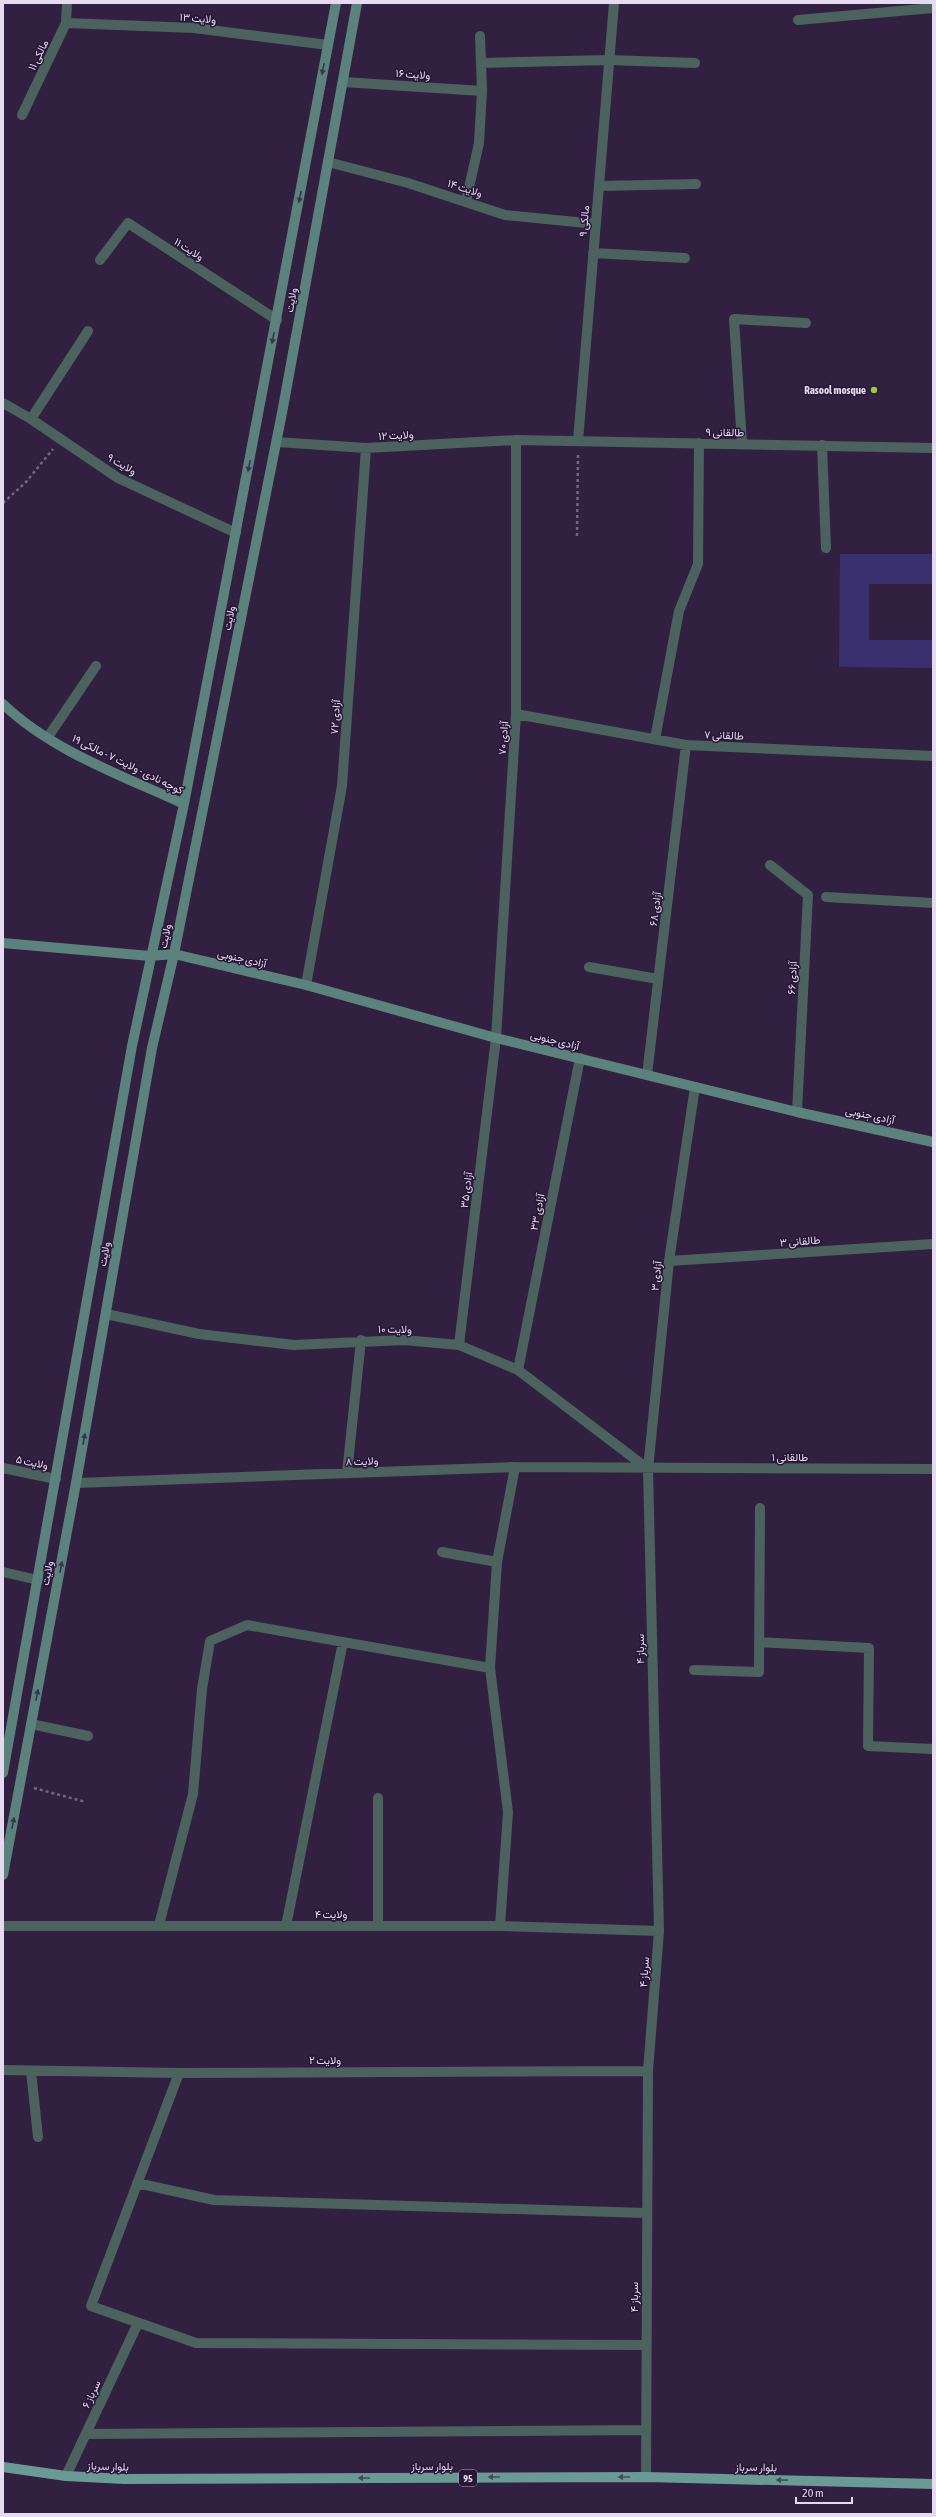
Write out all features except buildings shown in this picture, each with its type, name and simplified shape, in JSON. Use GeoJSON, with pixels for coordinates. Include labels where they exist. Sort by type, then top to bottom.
{"type":"FeatureCollection","features":[{"type":"Feature","properties":{"kind":"main road","name":"ولایت"},"geometry":{"type":"LineString","coordinates":[[3,1773],[132,1046],[150,956],[184,804],[336,3]]}},
{"type":"Feature","properties":{"kind":"main road","name":"ولایت"},"geometry":{"type":"LineString","coordinates":[[3,1875],[76,1483],[152,1048],[174,954],[277,442],[357,3]]}},
{"type":"Feature","properties":{"kind":"main road","name":"کوچه نادی - ولایت ۷ - مالکی ۱۹"},"geometry":{"type":"LineString","coordinates":[[3,704],[19,720],[83,757],[184,804]]}},
{"type":"Feature","properties":{"kind":"main road","name":"آزادی جنوبی"},"geometry":{"type":"LineString","coordinates":[[3,943],[150,956],[174,954],[306,986],[496,1038],[797,1112],[933,1142]]}},
{"type":"Feature","properties":{"kind":"main road","name":"بلوار سرباز"},"geometry":{"type":"LineString","coordinates":[[3,2467],[66,2476],[124,2479],[646,2477],[933,2484]]}},
{"type":"Feature","properties":{"kind":"street","name":"مالکی ۱۱"},"geometry":{"type":"LineString","coordinates":[[22,115],[66,23],[67,3]]}},
{"type":"Feature","properties":{"kind":"street","name":"مالکی ۹"},"geometry":{"type":"LineString","coordinates":[[578,441],[614,3]]}},
{"type":"Feature","properties":{"kind":"street"},"geometry":{"type":"LineString","coordinates":[[798,20],[933,8]]}},
{"type":"Feature","properties":{"kind":"street","name":"ولایت ۱۳"},"geometry":{"type":"LineString","coordinates":[[66,23],[194,28],[328,46]]}},
{"type":"Feature","properties":{"kind":"street"},"geometry":{"type":"LineString","coordinates":[[466,200],[479,143],[482,91],[480,36]]}},
{"type":"Feature","properties":{"kind":"street"},"geometry":{"type":"LineString","coordinates":[[481,63],[609,60],[695,63]]}},
{"type":"Feature","properties":{"kind":"street","name":"ولایت ۱۶"},"geometry":{"type":"LineString","coordinates":[[343,82],[482,91]]}},
{"type":"Feature","properties":{"kind":"street","name":"ولایت ۱۴"},"geometry":{"type":"LineString","coordinates":[[328,162],[466,200],[505,215],[596,224]]}},
{"type":"Feature","properties":{"kind":"street"},"geometry":{"type":"LineString","coordinates":[[599,186],[696,184]]}},
{"type":"Feature","properties":{"kind":"street","name":"ولایت ۱۱"},"geometry":{"type":"LineString","coordinates":[[100,260],[128,223],[277,320]]}},
{"type":"Feature","properties":{"kind":"street"},"geometry":{"type":"LineString","coordinates":[[593,253],[685,258]]}},
{"type":"Feature","properties":{"kind":"street"},"geometry":{"type":"LineString","coordinates":[[742,444],[734,319],[806,323]]}},
{"type":"Feature","properties":{"kind":"street"},"geometry":{"type":"LineString","coordinates":[[31,419],[88,331]]}},
{"type":"Feature","properties":{"kind":"street","name":"ولایت ۹"},"geometry":{"type":"LineString","coordinates":[[3,403],[31,419],[118,478],[236,533]]}},
{"type":"Feature","properties":{"kind":"street","name":"ولایت ۱۲"},"geometry":{"type":"LineString","coordinates":[[277,442],[366,448],[516,440]]}},
{"type":"Feature","properties":{"kind":"street","name":"طالقانی ۹"},"geometry":{"type":"LineString","coordinates":[[516,440],[933,448]]}},
{"type":"Feature","properties":{"kind":"street","name":"آزادی ۷۰"},"geometry":{"type":"LineString","coordinates":[[496,1038],[516,714],[516,440]]}},
{"type":"Feature","properties":{"kind":"street"},"geometry":{"type":"LineString","coordinates":[[655,740],[679,611],[698,564],[699,443]]}},
{"type":"Feature","properties":{"kind":"street"},"geometry":{"type":"LineString","coordinates":[[822,445],[826,548]]}},
{"type":"Feature","properties":{"kind":"street","name":"آزادی ۷۲"},"geometry":{"type":"LineString","coordinates":[[306,986],[342,786],[366,448]]}},
{"type":"Feature","properties":{"kind":"street"},"geometry":{"type":"LineString","coordinates":[[48,737],[96,666]]}},
{"type":"Feature","properties":{"kind":"street","name":"طالقانی ۷"},"geometry":{"type":"LineString","coordinates":[[516,714],[686,745],[933,756]]}},
{"type":"Feature","properties":{"kind":"street","name":"آزادی ۶۸"},"geometry":{"type":"LineString","coordinates":[[647,1075],[686,745]]}},
{"type":"Feature","properties":{"kind":"street","name":"آزادی ۶۶"},"geometry":{"type":"LineString","coordinates":[[770,865],[808,895],[797,1112]]}},
{"type":"Feature","properties":{"kind":"street"},"geometry":{"type":"LineString","coordinates":[[826,897],[933,904]]}},
{"type":"Feature","properties":{"kind":"street"},"geometry":{"type":"LineString","coordinates":[[589,967],[658,979]]}},
{"type":"Feature","properties":{"kind":"street","name":"آزادی ۳۵"},"geometry":{"type":"LineString","coordinates":[[459,1345],[496,1038]]}},
{"type":"Feature","properties":{"kind":"street","name":"آزادی ۳۳"},"geometry":{"type":"LineString","coordinates":[[518,1370],[580,1058]]}},
{"type":"Feature","properties":{"kind":"street","name":"آزادی ۳"},"geometry":{"type":"LineString","coordinates":[[648,1469],[669,1261],[695,1087]]}},
{"type":"Feature","properties":{"kind":"street","name":"طالقانی ۳"},"geometry":{"type":"LineString","coordinates":[[669,1261],[933,1244]]}},
{"type":"Feature","properties":{"kind":"street","name":"ولایت ۱۰"},"geometry":{"type":"LineString","coordinates":[[106,1314],[199,1334],[294,1345],[361,1340],[404,1340],[459,1345],[518,1370],[648,1469]]}},
{"type":"Feature","properties":{"kind":"street"},"geometry":{"type":"LineString","coordinates":[[347,1473],[361,1340]]}},
{"type":"Feature","properties":{"kind":"street"},"geometry":{"type":"LineString","coordinates":[[500,1926],[508,1812],[490,1668],[497,1562],[515,1467]]}},
{"type":"Feature","properties":{"kind":"street","name":"ولایت ۸"},"geometry":{"type":"LineString","coordinates":[[76,1483],[515,1467],[648,1469]]}},
{"type":"Feature","properties":{"kind":"street","name":"ولایت ۵"},"geometry":{"type":"LineString","coordinates":[[3,1468],[56,1479]]}},
{"type":"Feature","properties":{"kind":"street","name":"طالقانی ۱"},"geometry":{"type":"LineString","coordinates":[[648,1469],[933,1469]]}},
{"type":"Feature","properties":{"kind":"street","name":"سرباز ۴"},"geometry":{"type":"LineString","coordinates":[[646,2477],[646,2213],[648,2071],[659,1931],[648,1469]]}},
{"type":"Feature","properties":{"kind":"street"},"geometry":{"type":"LineString","coordinates":[[694,1670],[759,1672],[760,1508]]}},
{"type":"Feature","properties":{"kind":"street"},"geometry":{"type":"LineString","coordinates":[[442,1552],[497,1562]]}},
{"type":"Feature","properties":{"kind":"street"},"geometry":{"type":"LineString","coordinates":[[3,1572],[38,1580]]}},
{"type":"Feature","properties":{"kind":"street"},"geometry":{"type":"LineString","coordinates":[[159,1925],[193,1794],[202,1689],[210,1641],[247,1625],[490,1668]]}},
{"type":"Feature","properties":{"kind":"street"},"geometry":{"type":"LineString","coordinates":[[286,1926],[343,1642]]}},
{"type":"Feature","properties":{"kind":"street"},"geometry":{"type":"LineString","coordinates":[[759,1642],[869,1648],[868,1746],[933,1749]]}},
{"type":"Feature","properties":{"kind":"street"},"geometry":{"type":"LineString","coordinates":[[31,1724],[88,1736]]}},
{"type":"Feature","properties":{"kind":"street"},"geometry":{"type":"LineString","coordinates":[[378,1798],[378,1926]]}},
{"type":"Feature","properties":{"kind":"street","name":"ولایت ۴"},"geometry":{"type":"LineString","coordinates":[[3,1926],[500,1926],[659,1931]]}},
{"type":"Feature","properties":{"kind":"street","name":"ولایت ۲"},"geometry":{"type":"LineString","coordinates":[[3,2070],[179,2073],[648,2071]]}},
{"type":"Feature","properties":{"kind":"street"},"geometry":{"type":"LineString","coordinates":[[31,2071],[38,2137]]}},
{"type":"Feature","properties":{"kind":"street"},"geometry":{"type":"LineString","coordinates":[[179,2073],[91,2306],[196,2342],[646,2345]]}},
{"type":"Feature","properties":{"kind":"street"},"geometry":{"type":"LineString","coordinates":[[137,2183],[214,2200],[646,2213]]}},
{"type":"Feature","properties":{"kind":"street","name":"سرباز ۶"},"geometry":{"type":"LineString","coordinates":[[66,2476],[138,2323]]}},
{"type":"Feature","properties":{"kind":"street"},"geometry":{"type":"LineString","coordinates":[[86,2434],[646,2430]]}},
{"type":"Feature","properties":{"kind":"path"},"geometry":{"type":"LineString","coordinates":[[3,503],[26,482],[61,439]]}},
{"type":"Feature","properties":{"kind":"path"},"geometry":{"type":"LineString","coordinates":[[577,536],[578,441]]}},
{"type":"Feature","properties":{"kind":"path"},"geometry":{"type":"LineString","coordinates":[[20,1785],[86,1802]]}},
{"type":"Feature","properties":{"kind":"place","name":"Rasool mosque"},"geometry":{"type":"Point","coordinates":[874,390]}}]}
